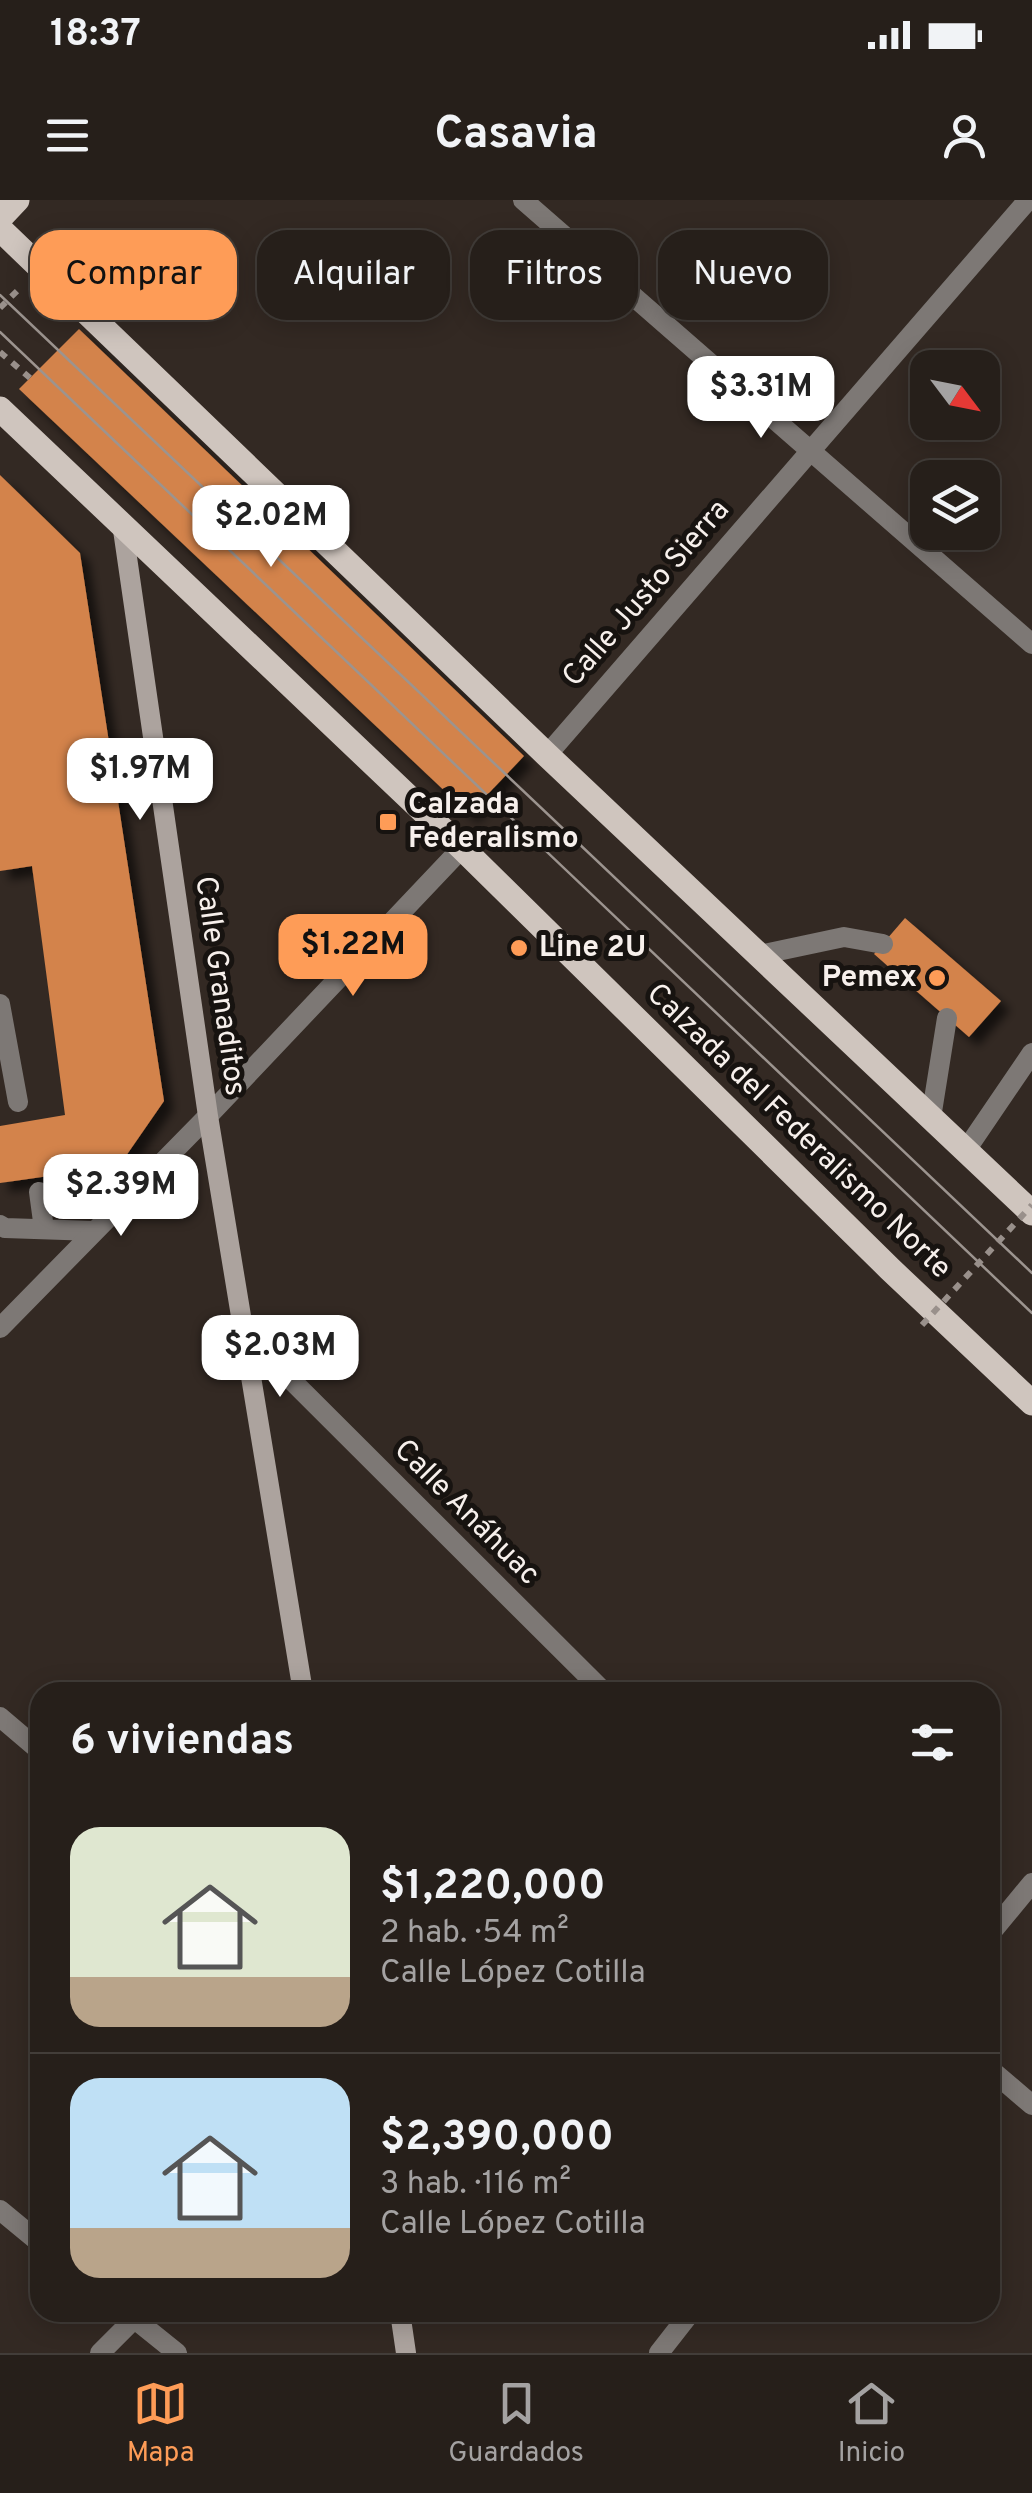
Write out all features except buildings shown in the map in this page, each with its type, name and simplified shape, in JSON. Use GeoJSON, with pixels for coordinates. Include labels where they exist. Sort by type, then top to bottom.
{"type":"FeatureCollection","features":[{"type":"Feature","properties":{"kind":"main road"},"geometry":{"type":"LineString","coordinates":[[0,218],[17,200]]}},
{"type":"Feature","properties":{"kind":"main road"},"geometry":{"type":"LineString","coordinates":[[0,229],[547,756],[1032,1209]]}},
{"type":"Feature","properties":{"kind":"main road","name":"Calzada del Federalismo Norte"},"geometry":{"type":"LineString","coordinates":[[0,409],[462,848],[890,1269],[1032,1403]]}},
{"type":"Feature","properties":{"kind":"street"},"geometry":{"type":"LineString","coordinates":[[523,200],[1032,644]]}},
{"type":"Feature","properties":{"kind":"street","name":"Calle Justo Sierra"},"geometry":{"type":"LineString","coordinates":[[547,756],[1028,200]]}},
{"type":"Feature","properties":{"kind":"street","name":"Calle Granaditos"},"geometry":{"type":"LineString","coordinates":[[122,523],[208,1116],[302,1682]]}},
{"type":"Feature","properties":{"kind":"street"},"geometry":{"type":"LineString","coordinates":[[0,1328],[462,848]]}},
{"type":"Feature","properties":{"kind":"street"},"geometry":{"type":"LineString","coordinates":[[759,955],[844,938],[883,944]]}},
{"type":"Feature","properties":{"kind":"street"},"geometry":{"type":"LineString","coordinates":[[0,1004],[6,1072],[18,1102]]}},
{"type":"Feature","properties":{"kind":"street"},"geometry":{"type":"LineString","coordinates":[[931,1118],[947,1018]]}},
{"type":"Feature","properties":{"kind":"street"},"geometry":{"type":"LineString","coordinates":[[966,1150],[1032,1053]]}},
{"type":"Feature","properties":{"kind":"street"},"geometry":{"type":"LineString","coordinates":[[39,1192],[44,1228]]}},
{"type":"Feature","properties":{"kind":"street"},"geometry":{"type":"LineString","coordinates":[[0,1224],[5,1228],[94,1231]]}},
{"type":"Feature","properties":{"kind":"street","name":"Calle Anáhuac"},"geometry":{"type":"LineString","coordinates":[[244,1334],[594,1682]]}},
{"type":"Feature","properties":{"kind":"street"},"geometry":{"type":"LineString","coordinates":[[0,1717],[30,1742]]}},
{"type":"Feature","properties":{"kind":"street"},"geometry":{"type":"LineString","coordinates":[[1000,1922],[1032,1884]]}},
{"type":"Feature","properties":{"kind":"street"},"geometry":{"type":"LineString","coordinates":[[1000,2078],[1032,2105]]}},
{"type":"Feature","properties":{"kind":"street"},"geometry":{"type":"LineString","coordinates":[[0,2210],[30,2234]]}},
{"type":"Feature","properties":{"kind":"street"},"geometry":{"type":"LineString","coordinates":[[100,2353],[128,2322]]}},
{"type":"Feature","properties":{"kind":"street"},"geometry":{"type":"LineString","coordinates":[[142,2322],[176,2353]]}},
{"type":"Feature","properties":{"kind":"street"},"geometry":{"type":"LineString","coordinates":[[401,2322],[406,2353]]}},
{"type":"Feature","properties":{"kind":"street"},"geometry":{"type":"LineString","coordinates":[[659,2353],[683,2322]]}},
{"type":"Feature","properties":{"kind":"path"},"geometry":{"type":"LineString","coordinates":[[0,352],[30,378]]}},
{"type":"Feature","properties":{"kind":"path"},"geometry":{"type":"LineString","coordinates":[[922,1325],[1032,1209]]}},
{"type":"Feature","properties":{"kind":"tram line"},"geometry":{"type":"LineString","coordinates":[[0,295],[1032,1273]]}},
{"type":"Feature","properties":{"kind":"tram line"},"geometry":{"type":"LineString","coordinates":[[0,332],[1032,1313]]}},
{"type":"Feature","properties":{"kind":"place","name":"Calzada Federalismo"},"geometry":{"type":"Point","coordinates":[388,822]}},
{"type":"Feature","properties":{"kind":"place","name":"Line 2U"},"geometry":{"type":"Point","coordinates":[519,948]}},
{"type":"Feature","properties":{"kind":"place","name":"Pemex"},"geometry":{"type":"Point","coordinates":[937,978]}}]}
